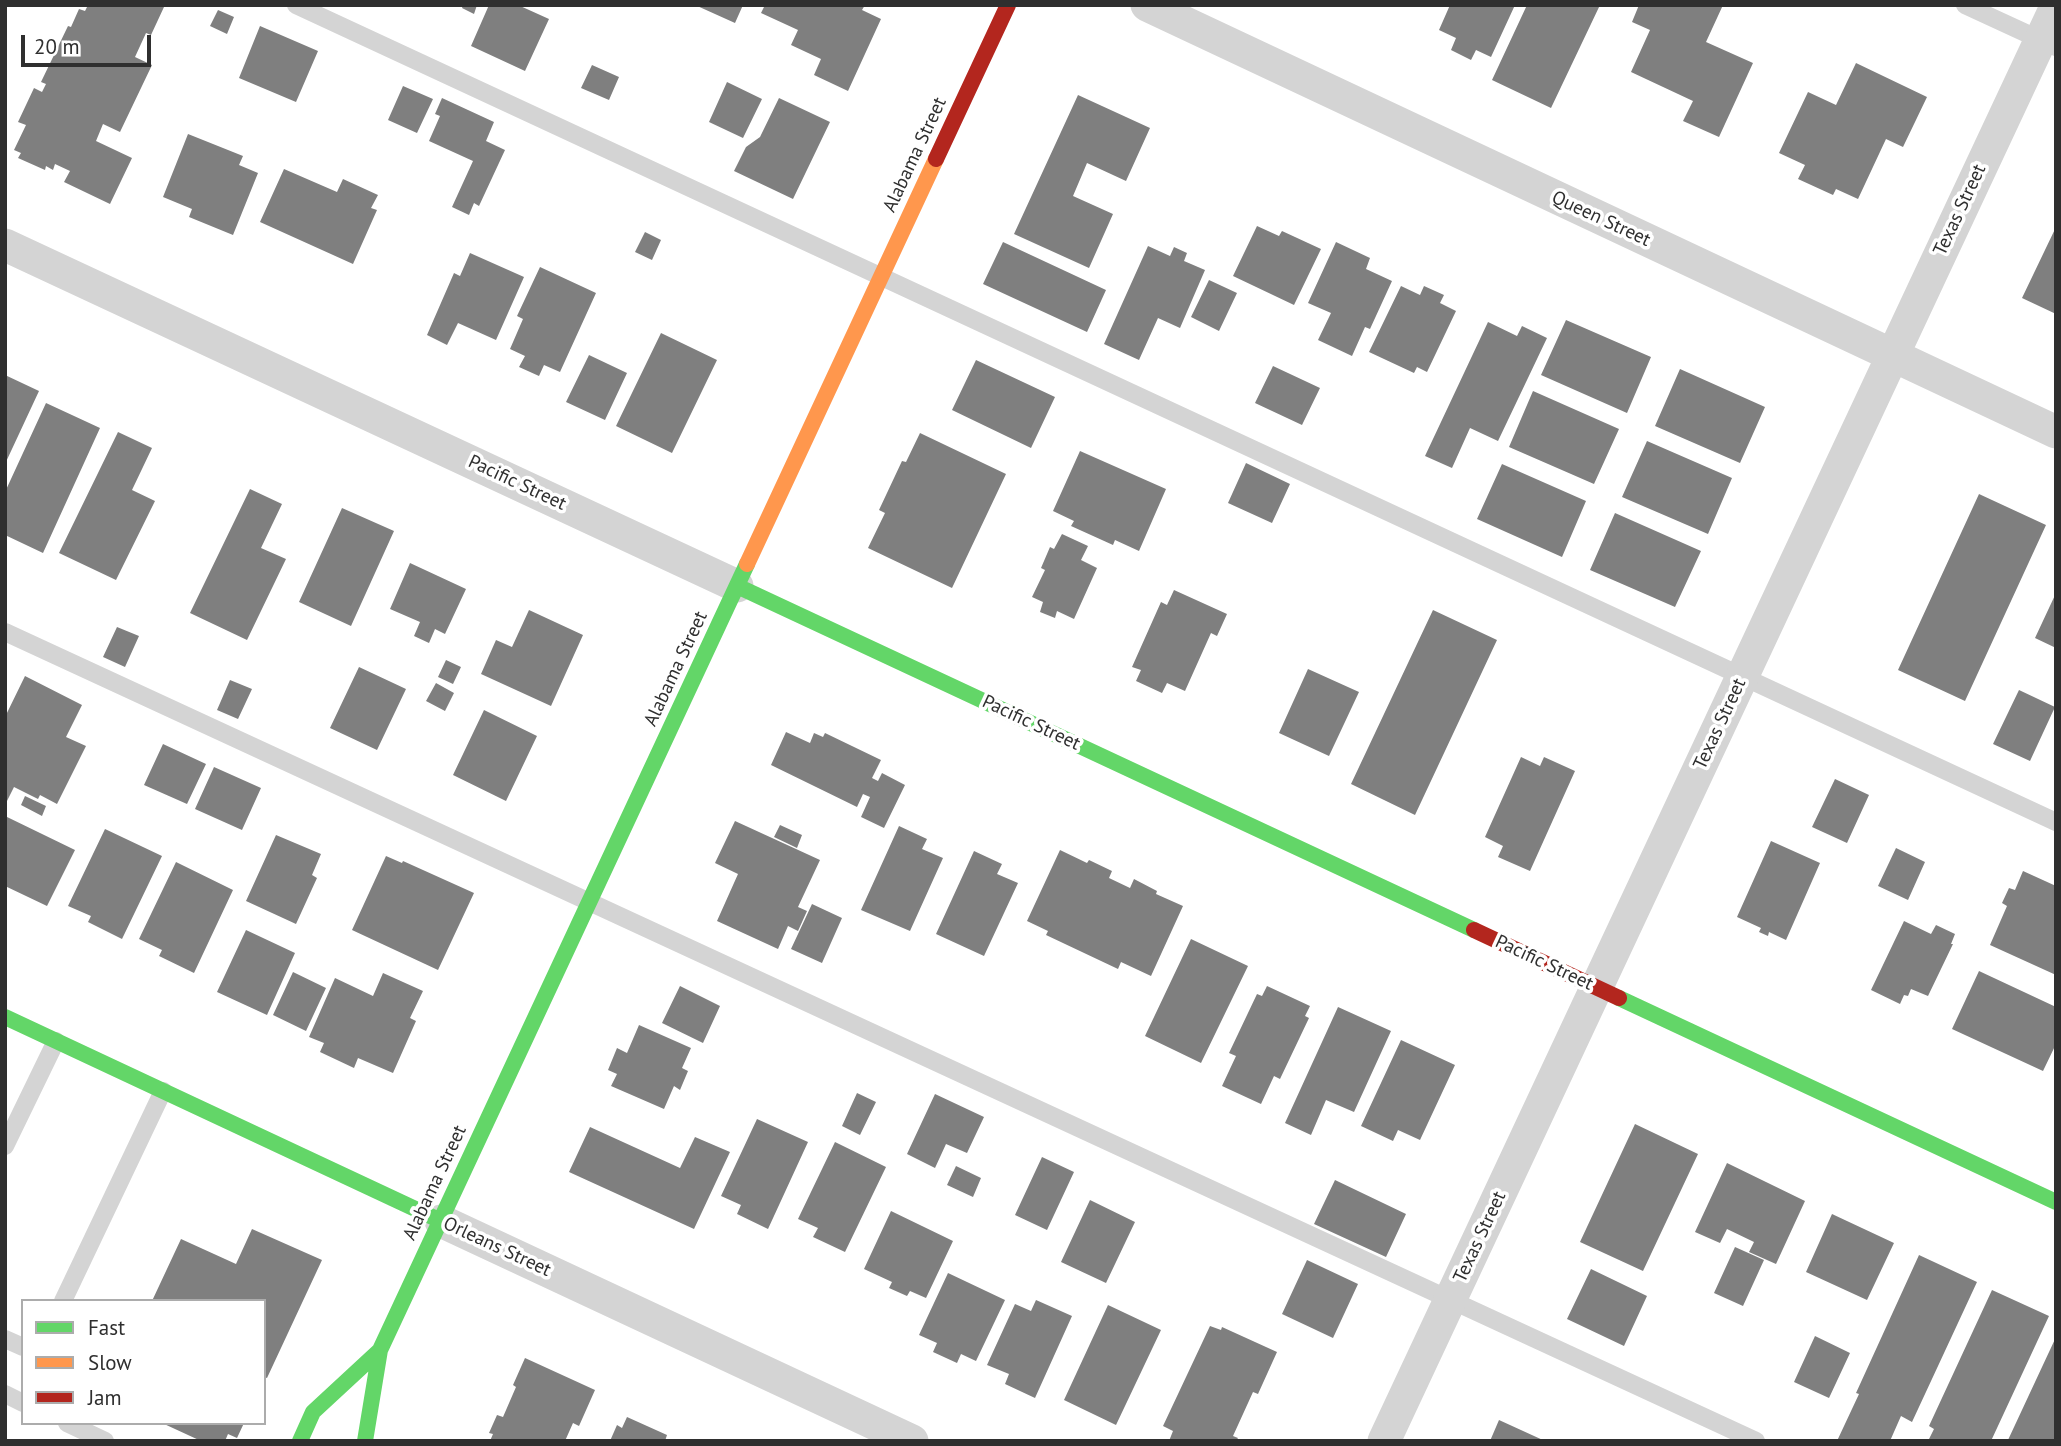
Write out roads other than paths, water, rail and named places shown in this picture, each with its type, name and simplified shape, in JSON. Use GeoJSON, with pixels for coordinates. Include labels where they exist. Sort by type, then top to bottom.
{"type":"FeatureCollection","features":[{"type":"Feature","properties":{"kind":"main road","name":"Alabama Street"},"geometry":{"type":"LineString","coordinates":[[365,1441],[380,1350],[1008,5]]}},
{"type":"Feature","properties":{"kind":"main road","name":"Pacific Street"},"geometry":{"type":"LineString","coordinates":[[737,586],[2056,1202]]}},
{"type":"Feature","properties":{"kind":"main road","name":"Orleans Street"},"geometry":{"type":"LineString","coordinates":[[5,1017],[441,1221]]}},
{"type":"Feature","properties":{"kind":"main road","name":"Alabama Street"},"geometry":{"type":"LineString","coordinates":[[300,1441],[313,1412],[380,1350]]}},
{"type":"Feature","properties":{"kind":"street","name":"Queen Street"},"geometry":{"type":"LineString","coordinates":[[1147,5],[2056,432]]}},
{"type":"Feature","properties":{"kind":"street","name":"Texas Street"},"geometry":{"type":"LineString","coordinates":[[1384,1441],[1892,355],[2048,44],[2056,7]]}},
{"type":"Feature","properties":{"kind":"street","name":"Pacific Street"},"geometry":{"type":"LineString","coordinates":[[5,245],[737,586]]}},
{"type":"Feature","properties":{"kind":"street","name":"Orleans Street"},"geometry":{"type":"LineString","coordinates":[[441,1221],[912,1441]]}},
{"type":"Feature","properties":{"kind":"lane"},"geometry":{"type":"LineString","coordinates":[[296,5],[883,274],[2056,822]]}},
{"type":"Feature","properties":{"kind":"lane"},"geometry":{"type":"LineString","coordinates":[[1965,5],[2048,44]]}},
{"type":"Feature","properties":{"kind":"lane"},"geometry":{"type":"LineString","coordinates":[[5,632],[1756,1441]]}},
{"type":"Feature","properties":{"kind":"lane"},"geometry":{"type":"LineString","coordinates":[[5,1146],[56,1041]]}},
{"type":"Feature","properties":{"kind":"lane"},"geometry":{"type":"LineString","coordinates":[[64,1299],[163,1091]]}},
{"type":"Feature","properties":{"kind":"lane"},"geometry":{"type":"LineString","coordinates":[[5,1339],[21,1347]]}},
{"type":"Feature","properties":{"kind":"lane"},"geometry":{"type":"LineString","coordinates":[[5,1394],[21,1402]]}},
{"type":"Feature","properties":{"kind":"lane"},"geometry":{"type":"LineString","coordinates":[[71,1425],[105,1441]]}}]}
